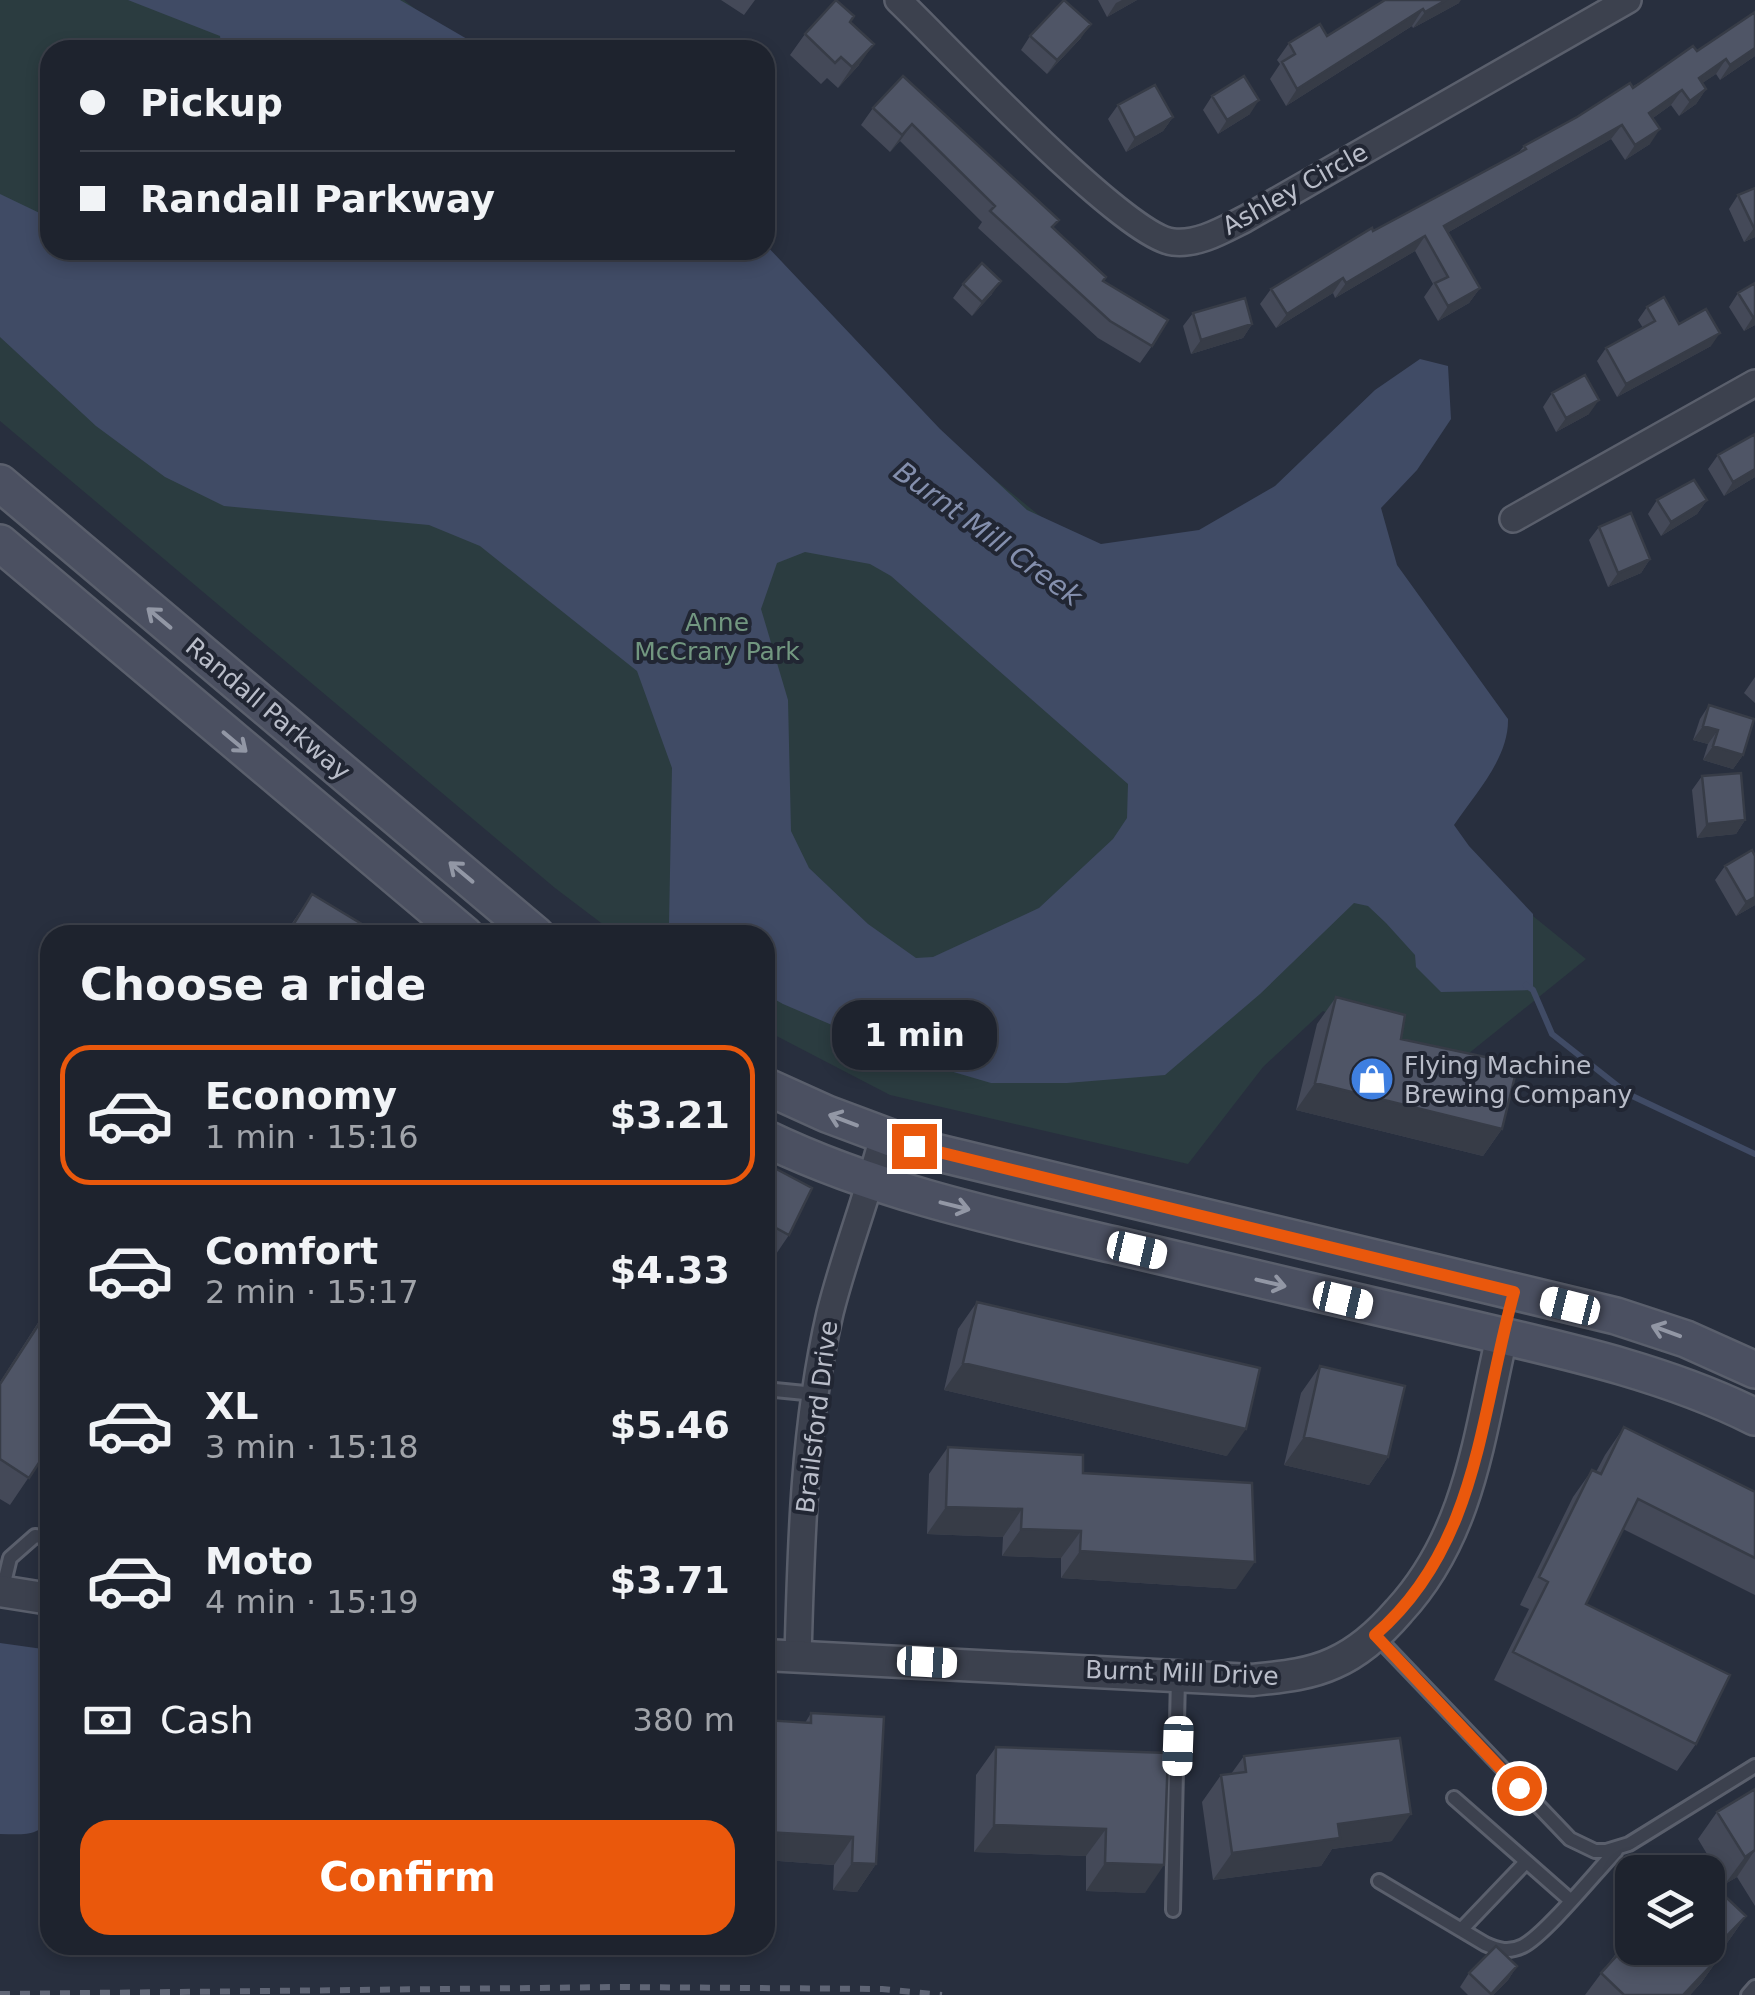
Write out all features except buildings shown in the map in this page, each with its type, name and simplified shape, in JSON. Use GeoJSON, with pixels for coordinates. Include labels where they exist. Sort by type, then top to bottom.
{"type":"FeatureCollection","features":[{"type":"Feature","properties":{"kind":"main road","name":"Randall Parkway"},"geometry":{"type":"LineString","coordinates":[[0,484],[524,925]]}},
{"type":"Feature","properties":{"kind":"main road","name":"Randall Parkway"},"geometry":{"type":"LineString","coordinates":[[0,544],[453,925]]}},
{"type":"Feature","properties":{"kind":"main road"},"geometry":{"type":"LineString","coordinates":[[775,1090],[883,1136],[1051,1182],[1650,1326],[1755,1370]]}},
{"type":"Feature","properties":{"kind":"main road"},"geometry":{"type":"LineString","coordinates":[[775,1142],[872,1182],[1034,1226],[1502,1336],[1694,1389],[1755,1417]]}},
{"type":"Feature","properties":{"kind":"street","name":"Ashley Circle"},"geometry":{"type":"LineString","coordinates":[[907,2],[1118,213],[1168,242],[1188,242],[1245,219],[1628,0]]}},
{"type":"Feature","properties":{"kind":"street"},"geometry":{"type":"LineString","coordinates":[[1513,519],[1755,383]]}},
{"type":"Feature","properties":{"kind":"street","name":"Brailsford Drive"},"geometry":{"type":"LineString","coordinates":[[798,1657],[800,1578],[815,1394],[831,1310],[883,1136]]}},
{"type":"Feature","properties":{"kind":"street"},"geometry":{"type":"LineString","coordinates":[[1502,1336],[1514,1292]]}},
{"type":"Feature","properties":{"kind":"street","name":"Burnt Mill Drive"},"geometry":{"type":"LineString","coordinates":[[775,1656],[1252,1680],[1298,1674],[1335,1663],[1375,1635],[1420,1589],[1446,1547],[1467,1490],[1502,1336]]}},
{"type":"Feature","properties":{"kind":"street"},"geometry":{"type":"LineString","coordinates":[[1,1591],[40,1597]]}},
{"type":"Feature","properties":{"kind":"lane"},"geometry":{"type":"LineString","coordinates":[[775,1389],[815,1394]]}},
{"type":"Feature","properties":{"kind":"lane"},"geometry":{"type":"LineString","coordinates":[[1,1591],[10,1558],[34,1536],[40,1537]]}},
{"type":"Feature","properties":{"kind":"lane"},"geometry":{"type":"LineString","coordinates":[[1375,1635],[1570,1839],[1595,1851],[1618,1849]]}},
{"type":"Feature","properties":{"kind":"lane"},"geometry":{"type":"LineString","coordinates":[[1173,1910],[1178,1675]]}},
{"type":"Feature","properties":{"kind":"lane"},"geometry":{"type":"LineString","coordinates":[[1379,1881],[1461,1930],[1500,1950],[1513,1950],[1532,1940],[1618,1849],[1755,1766]]}},
{"type":"Feature","properties":{"kind":"lane"},"geometry":{"type":"LineString","coordinates":[[1454,1798],[1570,1900]]}},
{"type":"Feature","properties":{"kind":"lane"},"geometry":{"type":"LineString","coordinates":[[1461,1930],[1526,1862]]}},
{"type":"Feature","properties":{"kind":"lane"},"geometry":{"type":"LineString","coordinates":[[1748,1995],[1755,1987]]}},
{"type":"Feature","properties":{"kind":"green space","name":"Anne McCrary Park"},"geometry":{"type":"Polygon","coordinates":[[[0,0],[404,0],[454,40],[40,40],[40,260],[724,260],[1586,959],[1453,1066],[1323,1011],[1263,1067],[1188,1164],[890,1095],[775,1035],[775,925],[604,925],[0,421],[0,0]]]}},
{"type":"Feature","properties":{"kind":"water"},"geometry":{"type":"Polygon","coordinates":[[[128,0],[400,0],[469,40],[221,40],[220,36],[128,0]]]}},
{"type":"Feature","properties":{"kind":"water","name":"Anne McCrary Park"},"geometry":{"type":"Polygon","coordinates":[[[0,194],[40,213],[40,260],[775,260],[775,255],[940,429],[1027,510],[1101,544],[1199,530],[1275,486],[1375,390],[1420,359],[1448,366],[1451,419],[1417,470],[1381,508],[1397,565],[1508,719],[1497,762],[1454,825],[1533,914],[1533,990],[1441,992],[1416,967],[1415,955],[1386,923],[1368,906],[1354,903],[1260,994],[1165,1075],[1067,1083],[991,1083],[916,1061],[775,1000],[775,925],[669,924],[672,768],[637,671],[480,546],[429,525],[224,506],[165,477],[96,426],[0,337],[0,194]],[[805,552],[777,563],[761,609],[788,700],[791,831],[809,868],[868,924],[916,958],[933,957],[1039,908],[1113,839],[1127,818],[1128,784],[891,576],[870,564],[805,552]]]}},
{"type":"Feature","properties":{"kind":"water"},"geometry":{"type":"Polygon","coordinates":[[[0,1643],[40,1649],[40,1829],[0,1834],[0,1643]]]}},
{"type":"Feature","properties":{"kind":"waterway","name":"Burnt Mill Creek"},"geometry":{"type":"LineString","coordinates":[[1526,985],[1533,990],[1552,1034],[1628,1094],[1755,1154]]}},
{"type":"Feature","properties":{"kind":"railway"},"geometry":{"type":"LineString","coordinates":[[0,1994],[620,1987],[882,1989],[942,1995]]}},
{"type":"Feature","properties":{"kind":"place","name":"Flying Machine Brewing Company"},"geometry":{"type":"Point","coordinates":[1372,1079]}},
{"type":"Feature","properties":{"kind":"route"},"geometry":{"type":"LineString","coordinates":[[914,1146],[1514,1292],[1467,1490],[1446,1547],[1420,1589],[1375,1635],[1519,1788]]}}]}
